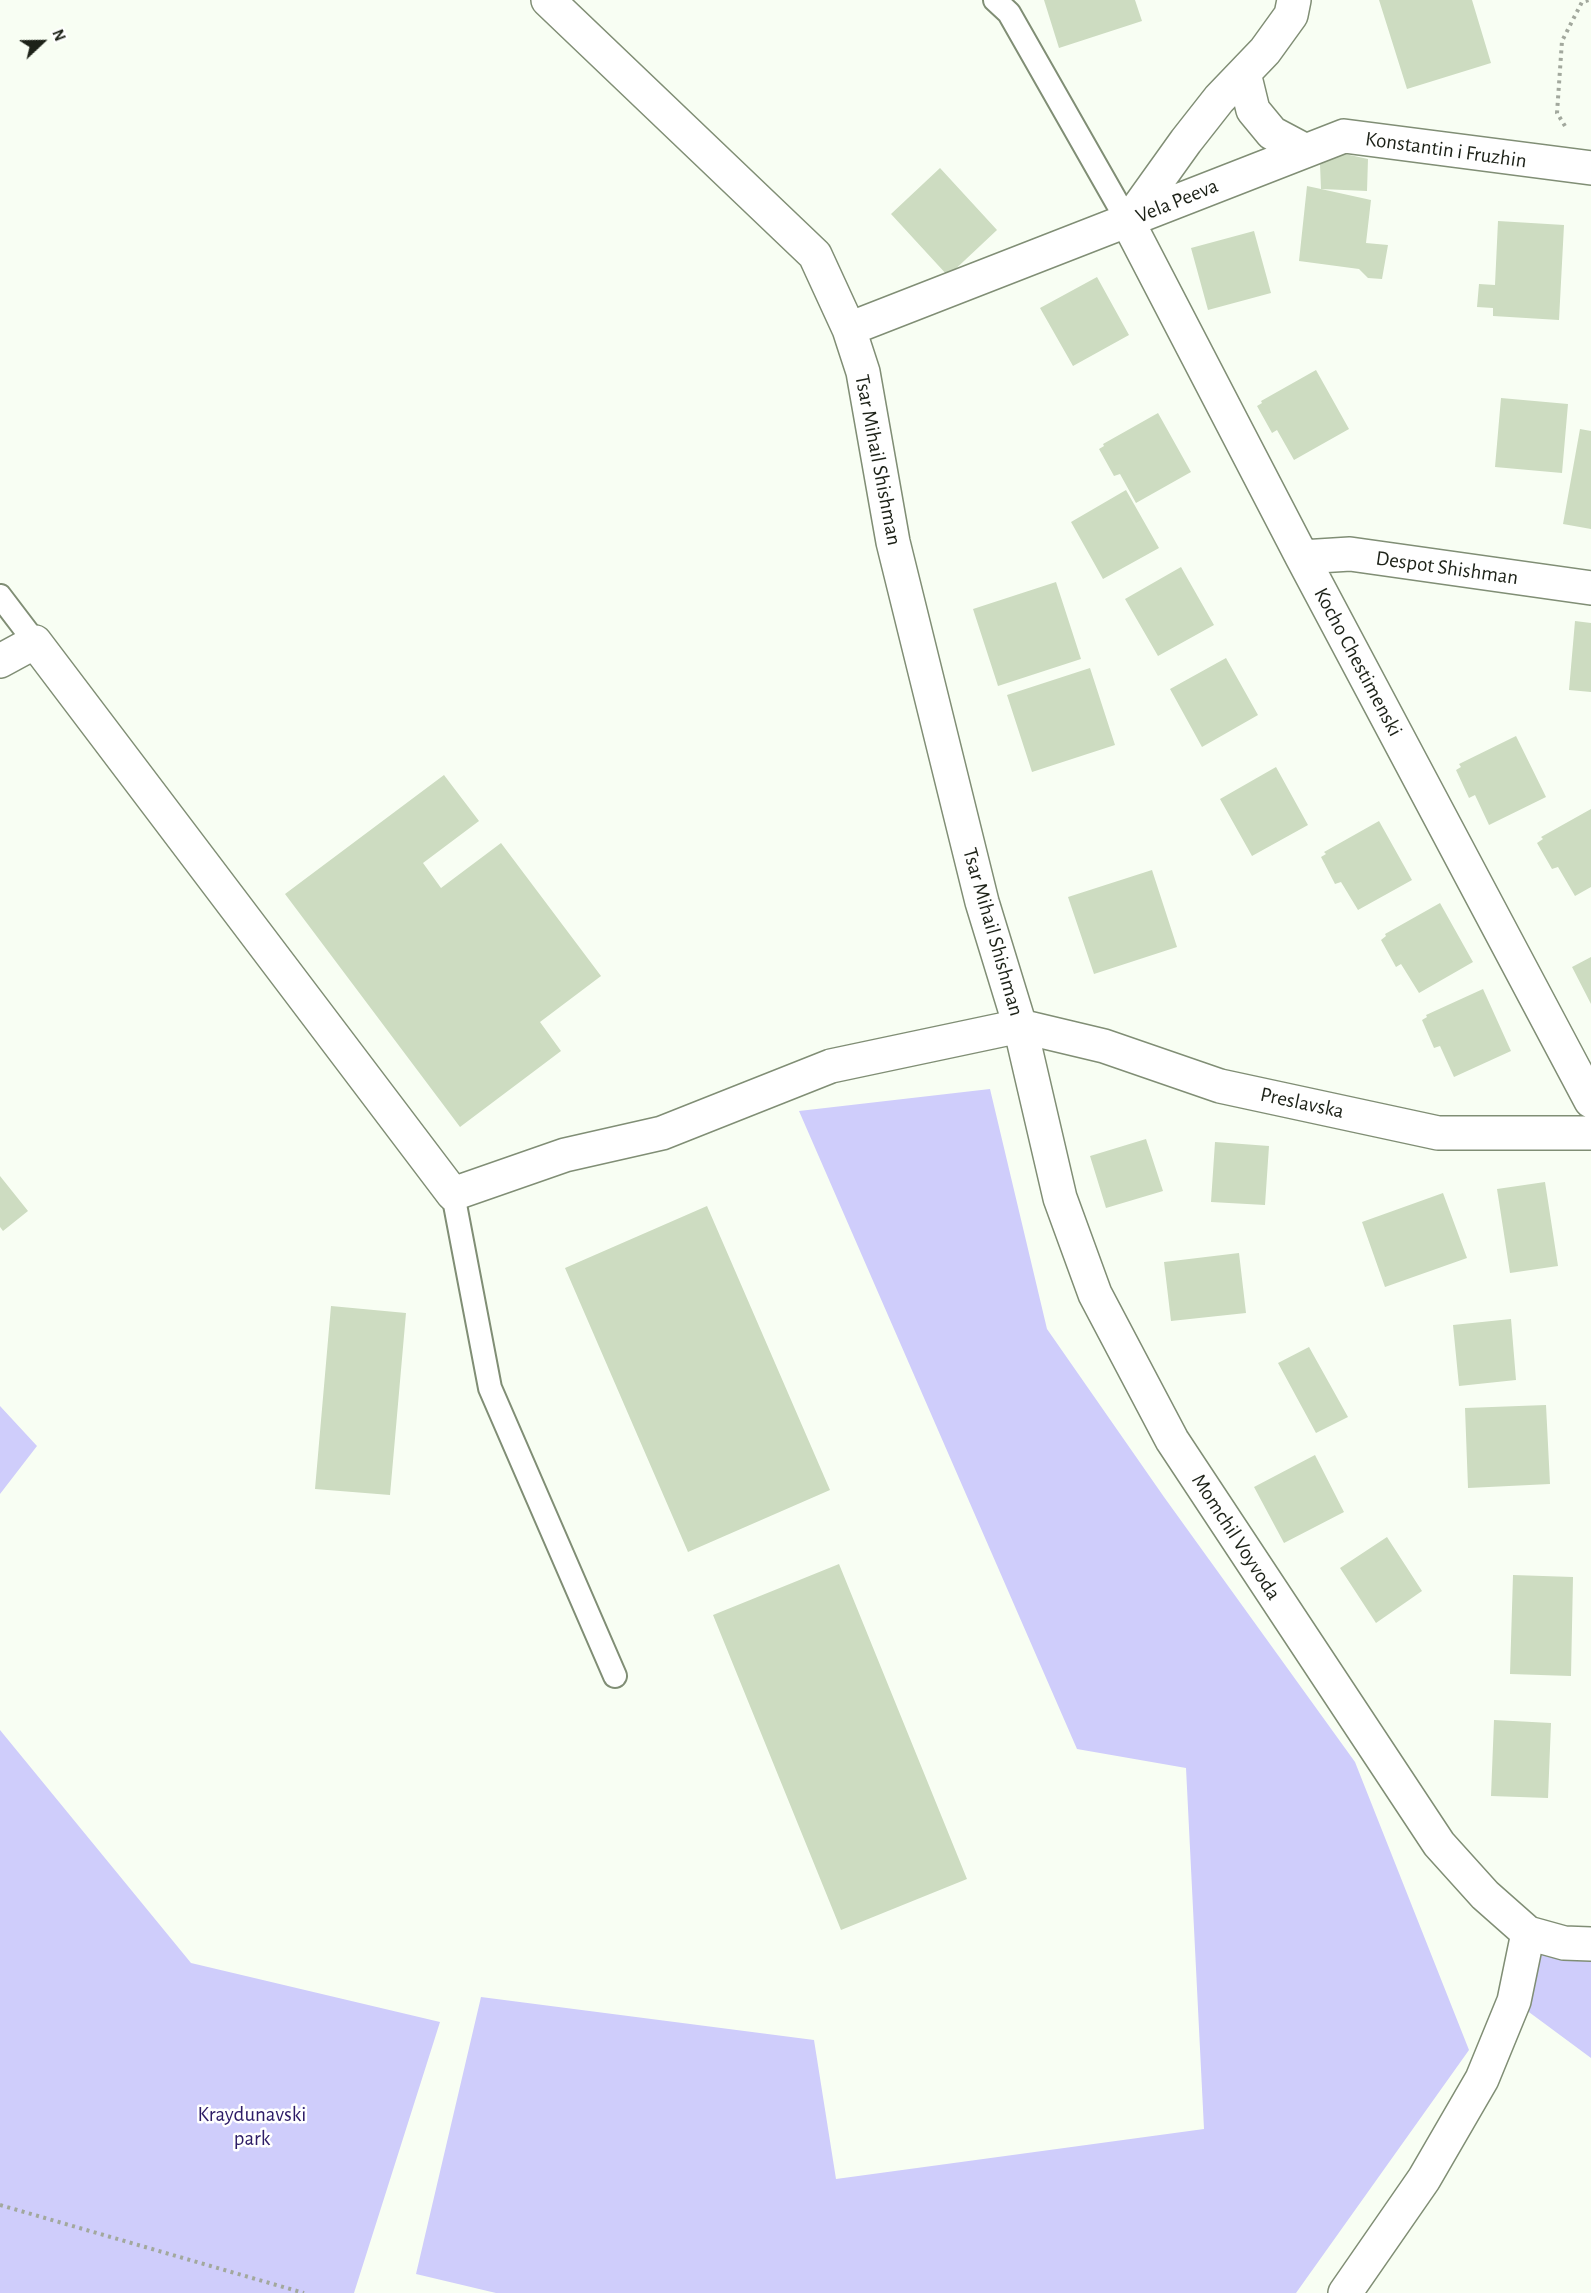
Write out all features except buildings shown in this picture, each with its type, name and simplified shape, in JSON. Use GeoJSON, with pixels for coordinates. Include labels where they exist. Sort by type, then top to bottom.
{"type":"FeatureCollection","features":[{"type":"Feature","properties":{"kind":"street","name":"Tsar Mihail Shishman"},"geometry":{"type":"LineString","coordinates":[[548,0],[815,255],[849,329],[863,372],[893,542],[982,902],[1020,1026]]}},
{"type":"Feature","properties":{"kind":"street"},"geometry":{"type":"LineString","coordinates":[[849,329],[1128,222],[1219,99],[1265,51],[1291,15],[1294,0]]}},
{"type":"Feature","properties":{"kind":"street"},"geometry":{"type":"LineString","coordinates":[[1244,73],[1253,110],[1272,133],[1304,150]]}},
{"type":"Feature","properties":{"kind":"street","name":"Konstantin i Fruzhin"},"geometry":{"type":"LineString","coordinates":[[1304,150],[1344,136],[1591,168]]}},
{"type":"Feature","properties":{"kind":"street","name":"Vela Peeva"},"geometry":{"type":"LineString","coordinates":[[1128,222],[1304,150]]}},
{"type":"Feature","properties":{"kind":"street","name":"Kocho Chestimenski"},"geometry":{"type":"LineString","coordinates":[[1128,222],[1591,1101]]}},
{"type":"Feature","properties":{"kind":"street","name":"Despot Shishman"},"geometry":{"type":"LineString","coordinates":[[1302,556],[1350,554],[1591,588]]}},
{"type":"Feature","properties":{"kind":"street"},"geometry":{"type":"LineString","coordinates":[[0,661],[35,642],[453,1194],[565,1155],[662,1133],[831,1066],[1020,1026]]}},
{"type":"Feature","properties":{"kind":"street","name":"Preslavska"},"geometry":{"type":"LineString","coordinates":[[1020,1026],[1104,1046],[1220,1086],[1438,1133],[1591,1132]]}},
{"type":"Feature","properties":{"kind":"street","name":"Momchil Voyvoda"},"geometry":{"type":"LineString","coordinates":[[1020,1026],[1060,1198],[1095,1294],[1172,1440],[1438,1844],[1485,1895],[1528,1933],[1564,1943],[1591,1944]]}},
{"type":"Feature","properties":{"kind":"street"},"geometry":{"type":"LineString","coordinates":[[1345,2293],[1424,2179],[1482,2079],[1514,2001],[1528,1933]]}},
{"type":"Feature","properties":{"kind":"lane","name":"Vela Peeva"},"geometry":{"type":"LineString","coordinates":[[995,0],[1009,14],[1128,222]]}},
{"type":"Feature","properties":{"kind":"lane"},"geometry":{"type":"LineString","coordinates":[[0,596],[35,642]]}},
{"type":"Feature","properties":{"kind":"lane"},"geometry":{"type":"LineString","coordinates":[[453,1194],[490,1388],[615,1676]]}},
{"type":"Feature","properties":{"kind":"path"},"geometry":{"type":"LineString","coordinates":[[1567,130],[1557,112],[1562,41],[1582,2],[1589,0]]}},
{"type":"Feature","properties":{"kind":"path"},"geometry":{"type":"LineString","coordinates":[[0,2205],[304,2293]]}},
{"type":"Feature","properties":{"kind":"green space"},"geometry":{"type":"Polygon","coordinates":[[[990,1089],[1047,1329],[1164,1497],[1355,1762],[1469,2050],[1296,2293],[496,2293],[416,2274],[481,1997],[814,2040],[836,2179],[1204,2129],[1186,1768],[1077,1749],[799,1111],[990,1089]]]}},
{"type":"Feature","properties":{"kind":"green space"},"geometry":{"type":"Polygon","coordinates":[[[0,1406],[37,1446],[0,1494],[0,1406]]]}},
{"type":"Feature","properties":{"kind":"green space","name":"Kraydunavski park"},"geometry":{"type":"Polygon","coordinates":[[[0,1730],[191,1963],[440,2022],[354,2293],[0,2293],[0,1730]]]}},
{"type":"Feature","properties":{"kind":"green space"},"geometry":{"type":"Polygon","coordinates":[[[1528,1933],[1591,1944],[1591,2058],[1514,2001],[1528,1933]]]}}]}
